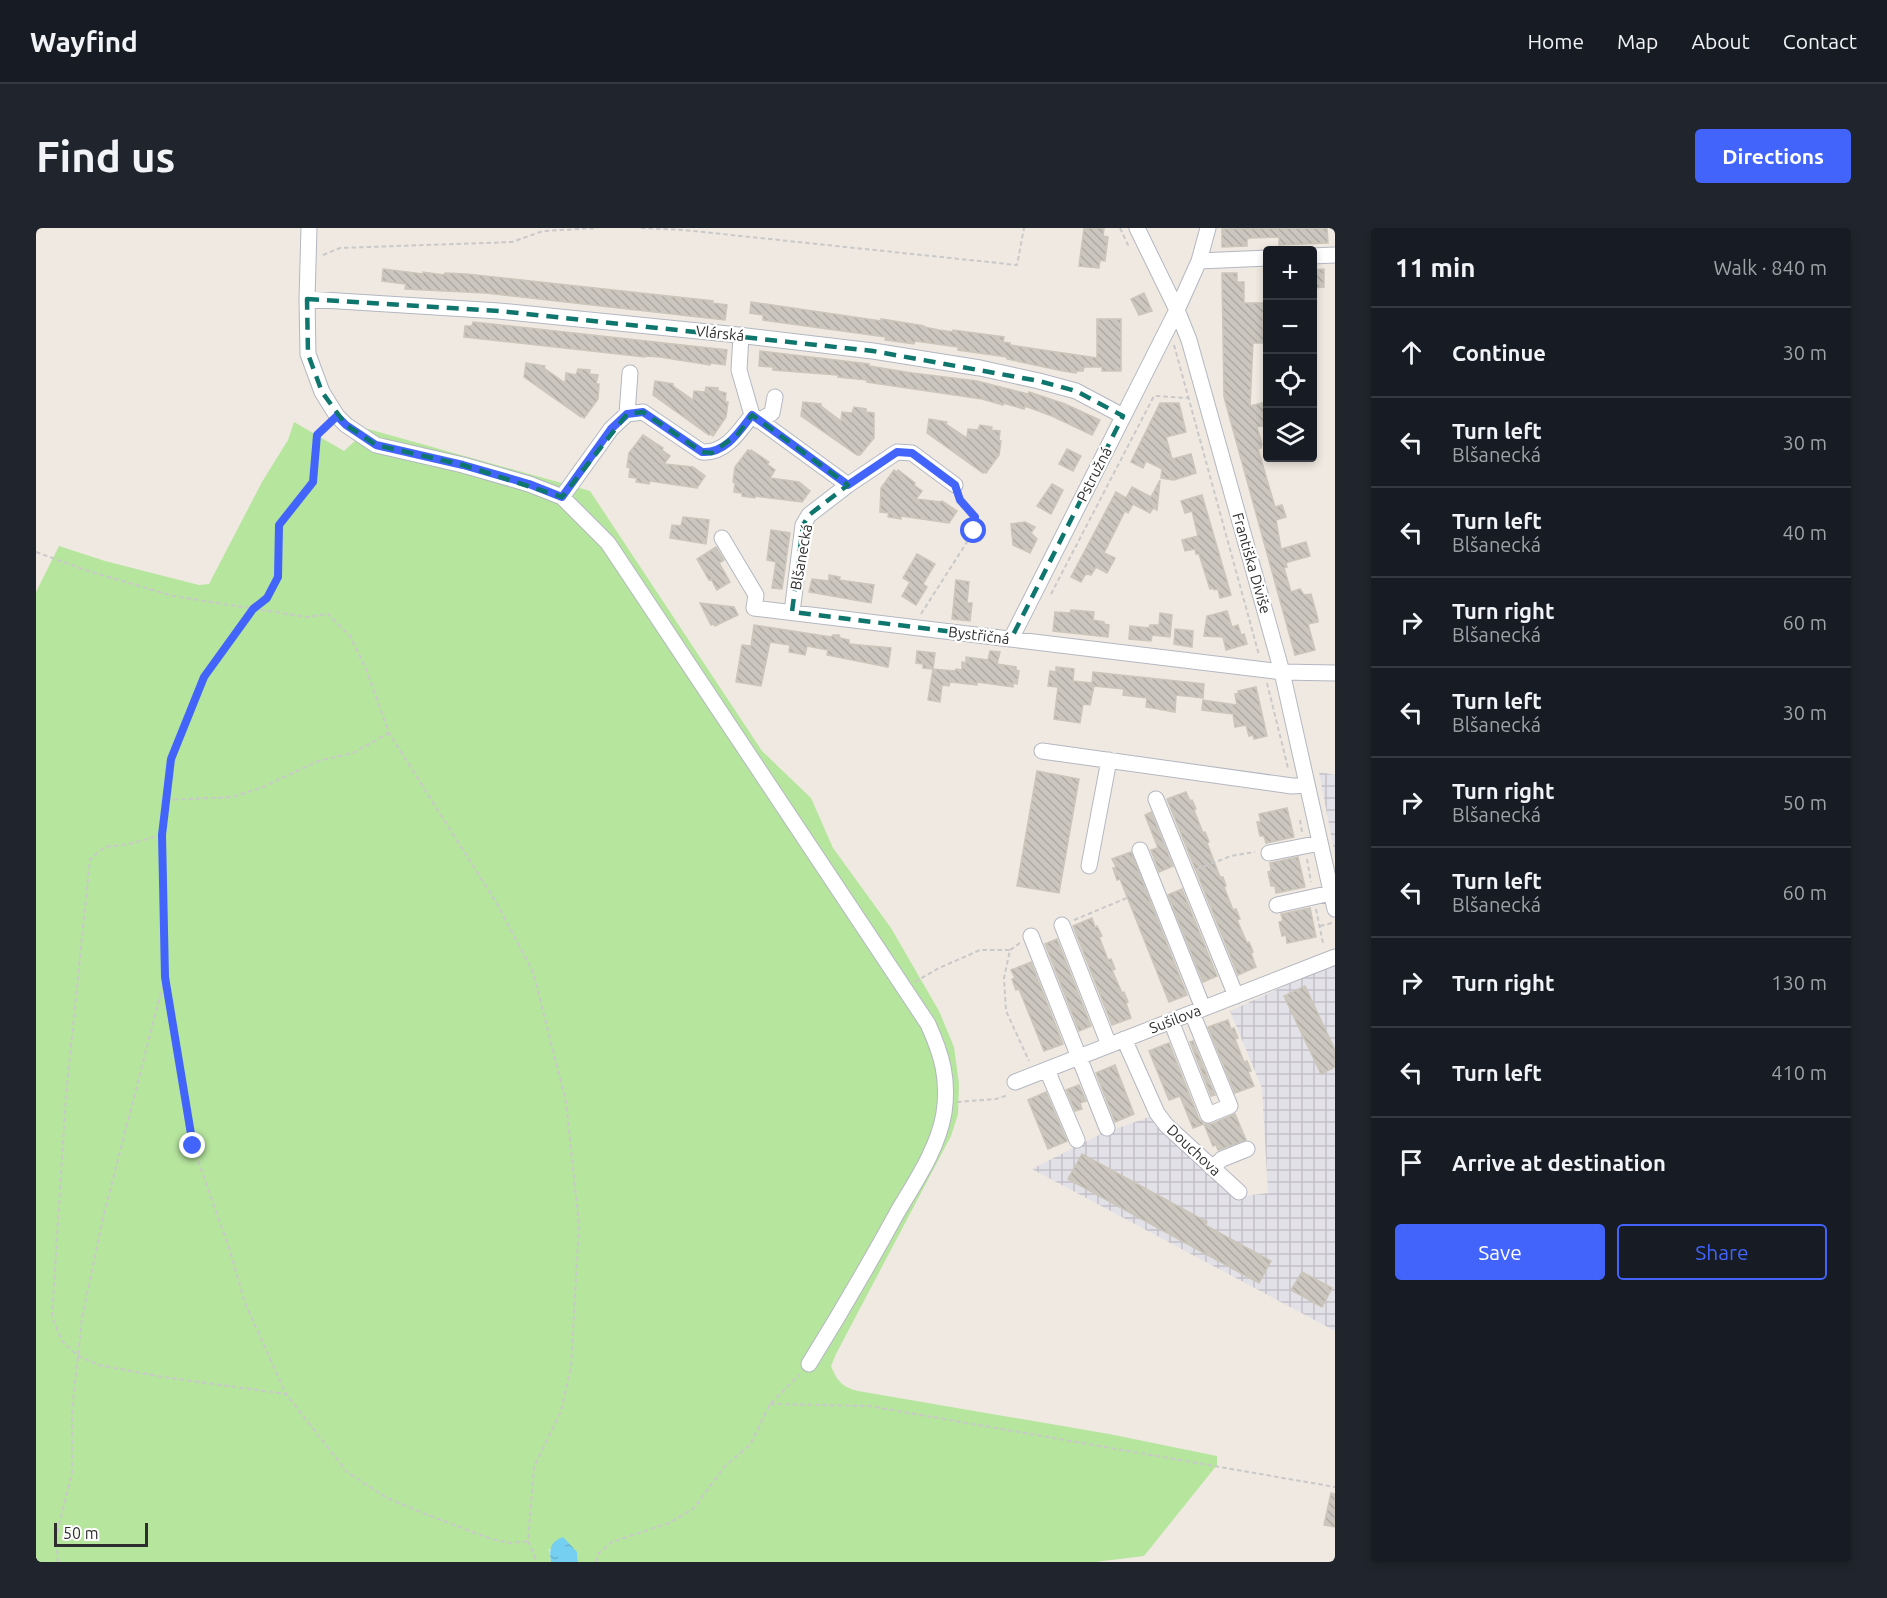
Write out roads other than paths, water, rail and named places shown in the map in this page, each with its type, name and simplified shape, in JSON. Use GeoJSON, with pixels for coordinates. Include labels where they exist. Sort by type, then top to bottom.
{"type":"FeatureCollection","features":[{"type":"Feature","properties":{"kind":"street"},"geometry":{"type":"LineString","coordinates":[[309,228],[308,354],[322,392],[337,416],[346,425],[376,445],[463,465],[529,484],[562,497],[608,543],[928,1024],[939,1049],[946,1075],[944,1114],[933,1149],[810,1364]]}},
{"type":"Feature","properties":{"kind":"street","name":"Františka Diviše"},"geometry":{"type":"LineString","coordinates":[[1137,228],[1177,310],[1192,351],[1282,672],[1289,703],[1300,785],[1320,843],[1335,909]]}},
{"type":"Feature","properties":{"kind":"street","name":"Pstružná"},"geometry":{"type":"LineString","coordinates":[[1011,639],[1177,310],[1199,261],[1208,228]]}},
{"type":"Feature","properties":{"kind":"street"},"geometry":{"type":"LineString","coordinates":[[1317,256],[1335,255]]}},
{"type":"Feature","properties":{"kind":"street"},"geometry":{"type":"LineString","coordinates":[[1199,261],[1263,258]]}},
{"type":"Feature","properties":{"kind":"street","name":"Vlárská"},"geometry":{"type":"LineString","coordinates":[[307,299],[499,311],[741,335],[873,351],[990,370],[1076,391],[1123,416]]}},
{"type":"Feature","properties":{"kind":"street"},"geometry":{"type":"LineString","coordinates":[[741,335],[739,370],[755,418],[848,485]]}},
{"type":"Feature","properties":{"kind":"street"},"geometry":{"type":"LineString","coordinates":[[627,414],[630,373]]}},
{"type":"Feature","properties":{"kind":"street"},"geometry":{"type":"LineString","coordinates":[[562,497],[611,429],[627,414],[643,412],[702,452],[712,453],[724,447],[755,418],[772,413],[775,397]]}},
{"type":"Feature","properties":{"kind":"street","name":"Blšanecká"},"geometry":{"type":"LineString","coordinates":[[792,612],[803,525],[809,515],[897,452],[912,453],[955,485]]}},
{"type":"Feature","properties":{"kind":"street","name":"Bystřičná"},"geometry":{"type":"LineString","coordinates":[[722,538],[756,595],[754,608],[1263,670],[1335,672]]}},
{"type":"Feature","properties":{"kind":"street"},"geometry":{"type":"LineString","coordinates":[[1289,703],[1296,688],[1313,672]]}},
{"type":"Feature","properties":{"kind":"street"},"geometry":{"type":"LineString","coordinates":[[1042,751],[1300,785]]}},
{"type":"Feature","properties":{"kind":"street"},"geometry":{"type":"LineString","coordinates":[[1089,866],[1109,760]]}},
{"type":"Feature","properties":{"kind":"street"},"geometry":{"type":"LineString","coordinates":[[1156,799],[1236,996]]}},
{"type":"Feature","properties":{"kind":"street"},"geometry":{"type":"LineString","coordinates":[[1269,853],[1320,843]]}},
{"type":"Feature","properties":{"kind":"street"},"geometry":{"type":"LineString","coordinates":[[1140,850],[1155,886],[1230,1106],[1208,1115],[1171,1021]]}},
{"type":"Feature","properties":{"kind":"street"},"geometry":{"type":"LineString","coordinates":[[1277,905],[1332,893]]}},
{"type":"Feature","properties":{"kind":"street"},"geometry":{"type":"LineString","coordinates":[[1062,925],[1109,1045]]}},
{"type":"Feature","properties":{"kind":"street"},"geometry":{"type":"LineString","coordinates":[[1031,936],[1107,1128]]}},
{"type":"Feature","properties":{"kind":"street","name":"Sušilova"},"geometry":{"type":"LineString","coordinates":[[1015,1082],[1335,957]]}},
{"type":"Feature","properties":{"kind":"street","name":"Douchova"},"geometry":{"type":"LineString","coordinates":[[1124,1039],[1157,1113],[1239,1192]]}},
{"type":"Feature","properties":{"kind":"street"},"geometry":{"type":"LineString","coordinates":[[1041,1072],[1077,1140]]}},
{"type":"Feature","properties":{"kind":"street"},"geometry":{"type":"LineString","coordinates":[[1212,1168],[1222,1160],[1247,1149]]}},
{"type":"Feature","properties":{"kind":"water"},"geometry":{"type":"Polygon","coordinates":[[[563,1537],[577,1552],[578,1562],[551,1562],[551,1547],[555,1541],[563,1537]]]}}]}
